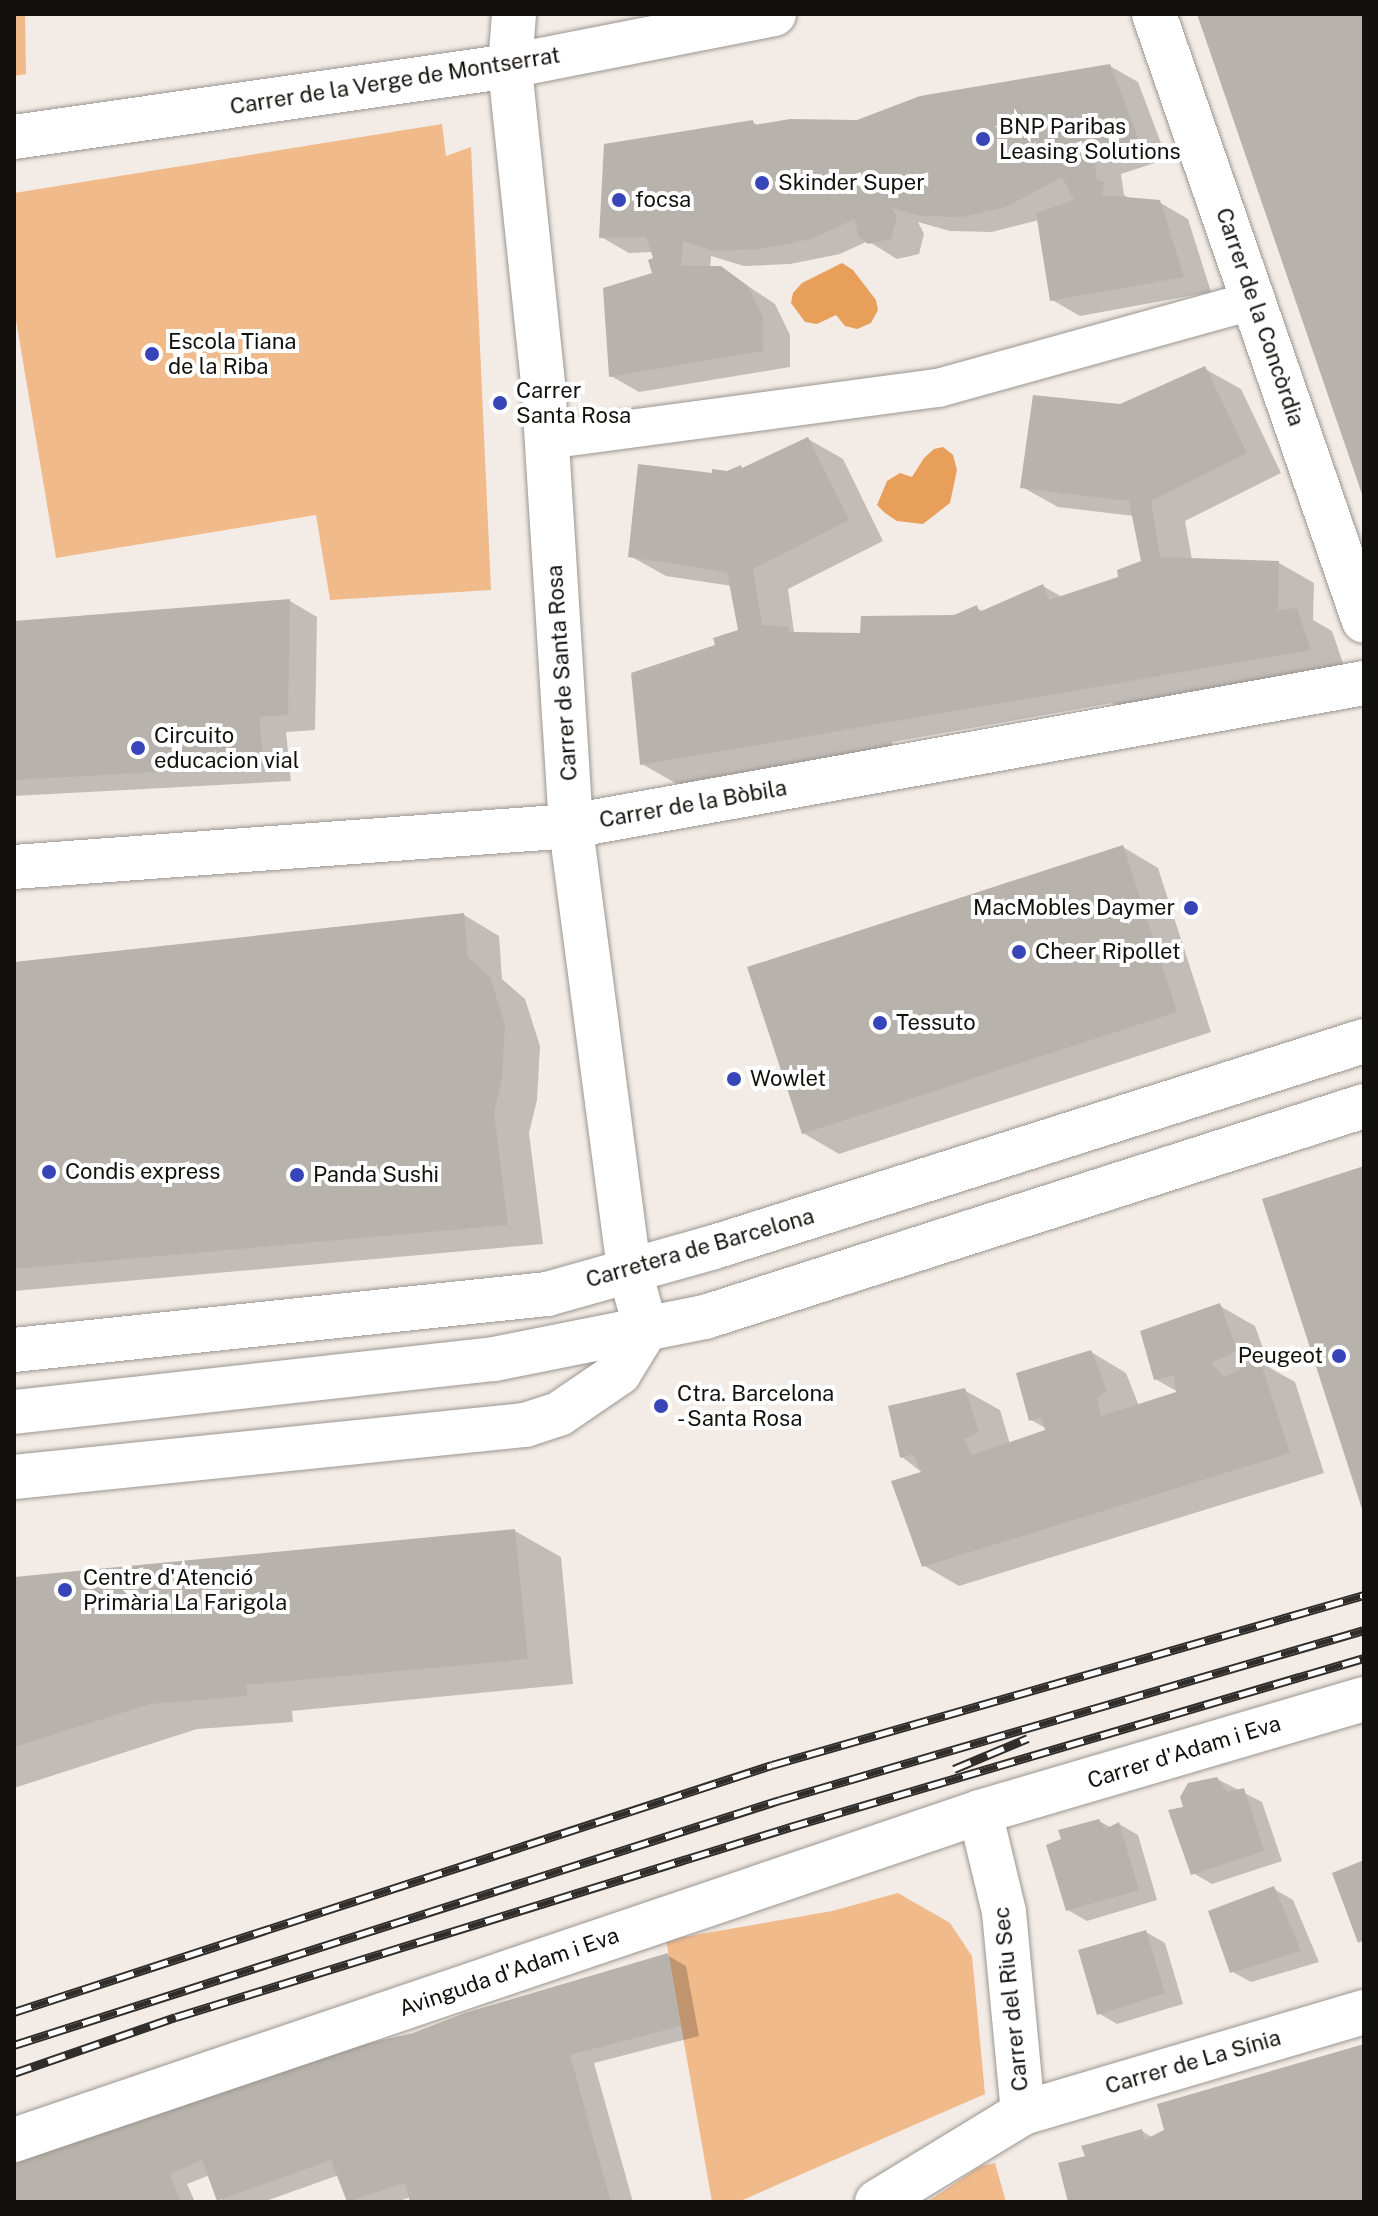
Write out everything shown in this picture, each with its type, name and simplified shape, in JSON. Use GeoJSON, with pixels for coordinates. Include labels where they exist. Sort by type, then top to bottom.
{"type":"FeatureCollection","features":[{"type":"Feature","properties":{"kind":"street","name":"Carrer de Santa Rosa"},"geometry":{"type":"LineString","coordinates":[[514,14],[510,66],[547,440],[571,826],[629,1269],[646,1329]]}},
{"type":"Feature","properties":{"kind":"street","name":"Carrer de la Verge de Montserrat"},"geometry":{"type":"LineString","coordinates":[[14,137],[510,66],[774,14]]}},
{"type":"Feature","properties":{"kind":"street","name":"Carrer de la Concòrdia"},"geometry":{"type":"LineString","coordinates":[[1154,14],[1256,300],[1364,621]]}},
{"type":"Feature","properties":{"kind":"street"},"geometry":{"type":"LineString","coordinates":[[547,440],[938,388],[1256,300]]}},
{"type":"Feature","properties":{"kind":"street","name":"Carrer de la Bòbila"},"geometry":{"type":"LineString","coordinates":[[14,867],[571,826],[1364,683]]}},
{"type":"Feature","properties":{"kind":"street","name":"Carretera de Barcelona"},"geometry":{"type":"LineString","coordinates":[[14,1350],[547,1294],[711,1248],[1364,1041]]}},
{"type":"Feature","properties":{"kind":"street"},"geometry":{"type":"LineString","coordinates":[[14,1412],[494,1359],[718,1313],[1364,1106]]}},
{"type":"Feature","properties":{"kind":"street"},"geometry":{"type":"LineString","coordinates":[[14,1477],[525,1425],[559,1414],[608,1382],[619,1373],[646,1329]]}},
{"type":"Feature","properties":{"kind":"street","name":"Carrer d'Adam i Eva"},"geometry":{"type":"LineString","coordinates":[[992,1809],[1364,1699]]}},
{"type":"Feature","properties":{"kind":"street","name":"Carrer del Riu Sec"},"geometry":{"type":"LineString","coordinates":[[877,2202],[1023,2113],[992,1809]]}},
{"type":"Feature","properties":{"kind":"street","name":"Avinguda d'Adam i Eva"},"geometry":{"type":"LineString","coordinates":[[14,2140],[992,1809]]}},
{"type":"Feature","properties":{"kind":"street","name":"Carrer de La Sínia"},"geometry":{"type":"LineString","coordinates":[[1023,2113],[1364,2012]]}},
{"type":"Feature","properties":{"kind":"shaded area"},"geometry":{"type":"Polygon","coordinates":[[[14,14],[25,14],[26,74],[14,76],[14,14]]]}},
{"type":"Feature","properties":{"kind":"shaded area"},"geometry":{"type":"Polygon","coordinates":[[[442,124],[446,156],[471,147],[491,590],[330,600],[316,515],[56,558],[14,308],[14,193],[442,124]]]}},
{"type":"Feature","properties":{"kind":"shaded area"},"geometry":{"type":"Polygon","coordinates":[[[842,263],[853,270],[876,300],[878,310],[871,323],[857,329],[845,326],[836,315],[817,324],[805,322],[791,303],[793,293],[802,283],[842,263]]]}},
{"type":"Feature","properties":{"kind":"shaded area"},"geometry":{"type":"Polygon","coordinates":[[[943,447],[953,455],[957,470],[950,503],[923,524],[897,521],[877,505],[887,481],[900,473],[912,477],[924,458],[934,449],[943,447]]]}},
{"type":"Feature","properties":{"kind":"shaded area"},"geometry":{"type":"Polygon","coordinates":[[[898,1893],[950,1923],[972,1956],[985,2094],[738,2202],[712,2202],[666,1940],[832,1911],[898,1893]]]}},
{"type":"Feature","properties":{"kind":"shaded area"},"geometry":{"type":"Polygon","coordinates":[[[995,2163],[1006,2202],[927,2202],[981,2166],[995,2163]]]}},
{"type":"Feature","properties":{"kind":"building"},"geometry":{"type":"Polygon","coordinates":[[[1197,14],[1364,14],[1364,500],[1197,14]]]}},
{"type":"Feature","properties":{"kind":"building"},"geometry":{"type":"Polygon","coordinates":[[[1110,64],[1140,143],[1094,159],[1097,180],[1105,182],[1102,195],[1160,200],[1184,277],[1050,301],[1036,213],[1074,200],[1062,177],[1006,207],[963,217],[920,216],[892,208],[897,217],[891,239],[868,244],[858,236],[855,219],[811,239],[761,249],[714,251],[683,241],[681,266],[721,266],[748,286],[763,317],[763,351],[609,377],[603,288],[652,273],[648,260],[653,258],[646,237],[599,238],[604,144],[753,120],[754,125],[790,119],[857,120],[920,96],[1110,64]]]}},
{"type":"Feature","properties":{"kind":"building"},"geometry":{"type":"Polygon","coordinates":[[[1205,366],[1247,453],[1151,501],[1160,557],[1279,561],[1278,610],[1297,608],[1311,650],[640,765],[631,673],[715,645],[713,638],[738,630],[727,572],[628,557],[638,464],[712,473],[712,469],[727,471],[741,465],[742,468],[808,437],[849,520],[753,569],[762,625],[789,627],[789,632],[860,633],[861,616],[954,615],[977,605],[979,612],[1043,584],[1049,600],[1118,577],[1117,570],[1141,561],[1129,501],[1020,488],[1033,395],[1120,404],[1205,366]]]}},
{"type":"Feature","properties":{"kind":"building"},"geometry":{"type":"Polygon","coordinates":[[[290,599],[288,715],[259,717],[264,766],[14,780],[14,621],[290,599]]]}},
{"type":"Feature","properties":{"kind":"building"},"geometry":{"type":"Polygon","coordinates":[[[1123,845],[1177,1012],[802,1134],[747,967],[1123,845]]]}},
{"type":"Feature","properties":{"kind":"building"},"geometry":{"type":"Polygon","coordinates":[[[464,913],[468,957],[490,977],[505,1024],[502,1079],[494,1112],[508,1225],[14,1269],[14,962],[464,913]]]}},
{"type":"Feature","properties":{"kind":"building","name":"Peugeot"},"geometry":{"type":"Polygon","coordinates":[[[1364,1166],[1364,1512],[1363,1512],[1262,1199],[1364,1166]]]}},
{"type":"Feature","properties":{"kind":"building"},"geometry":{"type":"Polygon","coordinates":[[[1220,1303],[1237,1351],[1211,1363],[1224,1377],[1260,1360],[1290,1453],[922,1567],[891,1481],[921,1472],[913,1454],[900,1458],[888,1406],[965,1388],[979,1432],[964,1439],[972,1455],[1045,1430],[1041,1417],[1029,1421],[1016,1373],[1091,1350],[1107,1391],[1097,1398],[1101,1416],[1176,1392],[1174,1375],[1154,1380],[1140,1331],[1220,1303]]]}},
{"type":"Feature","properties":{"kind":"building"},"geometry":{"type":"Polygon","coordinates":[[[515,1529],[528,1659],[246,1685],[248,1696],[150,1704],[14,1747],[14,1577],[515,1529]]]}},
{"type":"Feature","properties":{"kind":"building"},"geometry":{"type":"Polygon","coordinates":[[[1217,1777],[1227,1792],[1244,1788],[1264,1851],[1191,1875],[1168,1810],[1183,1807],[1180,1797],[1188,1783],[1217,1777]]]}},
{"type":"Feature","properties":{"kind":"building"},"geometry":{"type":"Polygon","coordinates":[[[1099,1819],[1105,1829],[1119,1822],[1139,1890],[1066,1911],[1046,1845],[1061,1839],[1058,1830],[1099,1819]]]}},
{"type":"Feature","properties":{"kind":"building"},"geometry":{"type":"Polygon","coordinates":[[[1364,1860],[1364,1940],[1358,1943],[1332,1873],[1364,1860]]]}},
{"type":"Feature","properties":{"kind":"building"},"geometry":{"type":"Polygon","coordinates":[[[1274,1886],[1301,1951],[1230,1973],[1208,1911],[1274,1886]]]}},
{"type":"Feature","properties":{"kind":"building"},"geometry":{"type":"Polygon","coordinates":[[[1146,1930],[1165,1993],[1097,2015],[1078,1950],[1146,1930]]]}},
{"type":"Feature","properties":{"kind":"building"},"geometry":{"type":"Polygon","coordinates":[[[668,1953],[681,2026],[570,2055],[611,2202],[410,2202],[405,2183],[347,2202],[331,2160],[217,2201],[202,2160],[170,2174],[181,2202],[14,2202],[14,2164],[131,2120],[361,2045],[413,2033],[465,2013],[668,1953]]]}},
{"type":"Feature","properties":{"kind":"building"},"geometry":{"type":"Polygon","coordinates":[[[1364,2044],[1364,2201],[1068,2202],[1058,2163],[1085,2156],[1081,2146],[1142,2129],[1144,2140],[1164,2130],[1157,2104],[1364,2044]]]}},
{"type":"Feature","properties":{"kind":"railway"},"geometry":{"type":"LineString","coordinates":[[14,2012],[772,1765],[1364,1595]]}},
{"type":"Feature","properties":{"kind":"railway"},"geometry":{"type":"LineString","coordinates":[[14,2045],[780,1800],[1364,1630]]}},
{"type":"Feature","properties":{"kind":"railway"},"geometry":{"type":"LineString","coordinates":[[14,2073],[176,2017],[790,1827],[1364,1658]]}},
{"type":"Feature","properties":{"kind":"railway"},"geometry":{"type":"LineString","coordinates":[[954,1769],[1028,1738]]}},
{"type":"Feature","properties":{"kind":"place","name":"BNP Paribas Leasing Solutions"},"geometry":{"type":"Point","coordinates":[983,139]}},
{"type":"Feature","properties":{"kind":"place","name":"Skinder Super"},"geometry":{"type":"Point","coordinates":[762,183]}},
{"type":"Feature","properties":{"kind":"place","name":"focsa"},"geometry":{"type":"Point","coordinates":[619,200]}},
{"type":"Feature","properties":{"kind":"place","name":"Escola Tiana de la Riba"},"geometry":{"type":"Point","coordinates":[152,354]}},
{"type":"Feature","properties":{"kind":"place","name":"Carrer Santa Rosa"},"geometry":{"type":"Point","coordinates":[500,403]}},
{"type":"Feature","properties":{"kind":"place","name":"Circuito educacion vial"},"geometry":{"type":"Point","coordinates":[138,748]}},
{"type":"Feature","properties":{"kind":"place","name":"MacMobles Daymer"},"geometry":{"type":"Point","coordinates":[1191,908]}},
{"type":"Feature","properties":{"kind":"place","name":"Cheer Ripollet"},"geometry":{"type":"Point","coordinates":[1019,952]}},
{"type":"Feature","properties":{"kind":"place","name":"Tessuto"},"geometry":{"type":"Point","coordinates":[880,1023]}},
{"type":"Feature","properties":{"kind":"place","name":"Wowlet"},"geometry":{"type":"Point","coordinates":[734,1079]}},
{"type":"Feature","properties":{"kind":"place","name":"Condis express"},"geometry":{"type":"Point","coordinates":[49,1172]}},
{"type":"Feature","properties":{"kind":"place","name":"Panda Sushi"},"geometry":{"type":"Point","coordinates":[297,1175]}},
{"type":"Feature","properties":{"kind":"place","name":"Peugeot"},"geometry":{"type":"Point","coordinates":[1339,1356]}},
{"type":"Feature","properties":{"kind":"place","name":"Ctra. Barcelona - Santa Rosa"},"geometry":{"type":"Point","coordinates":[661,1406]}},
{"type":"Feature","properties":{"kind":"place","name":"Centre d'Atenció Primària La Farigola"},"geometry":{"type":"Point","coordinates":[65,1590]}}]}
